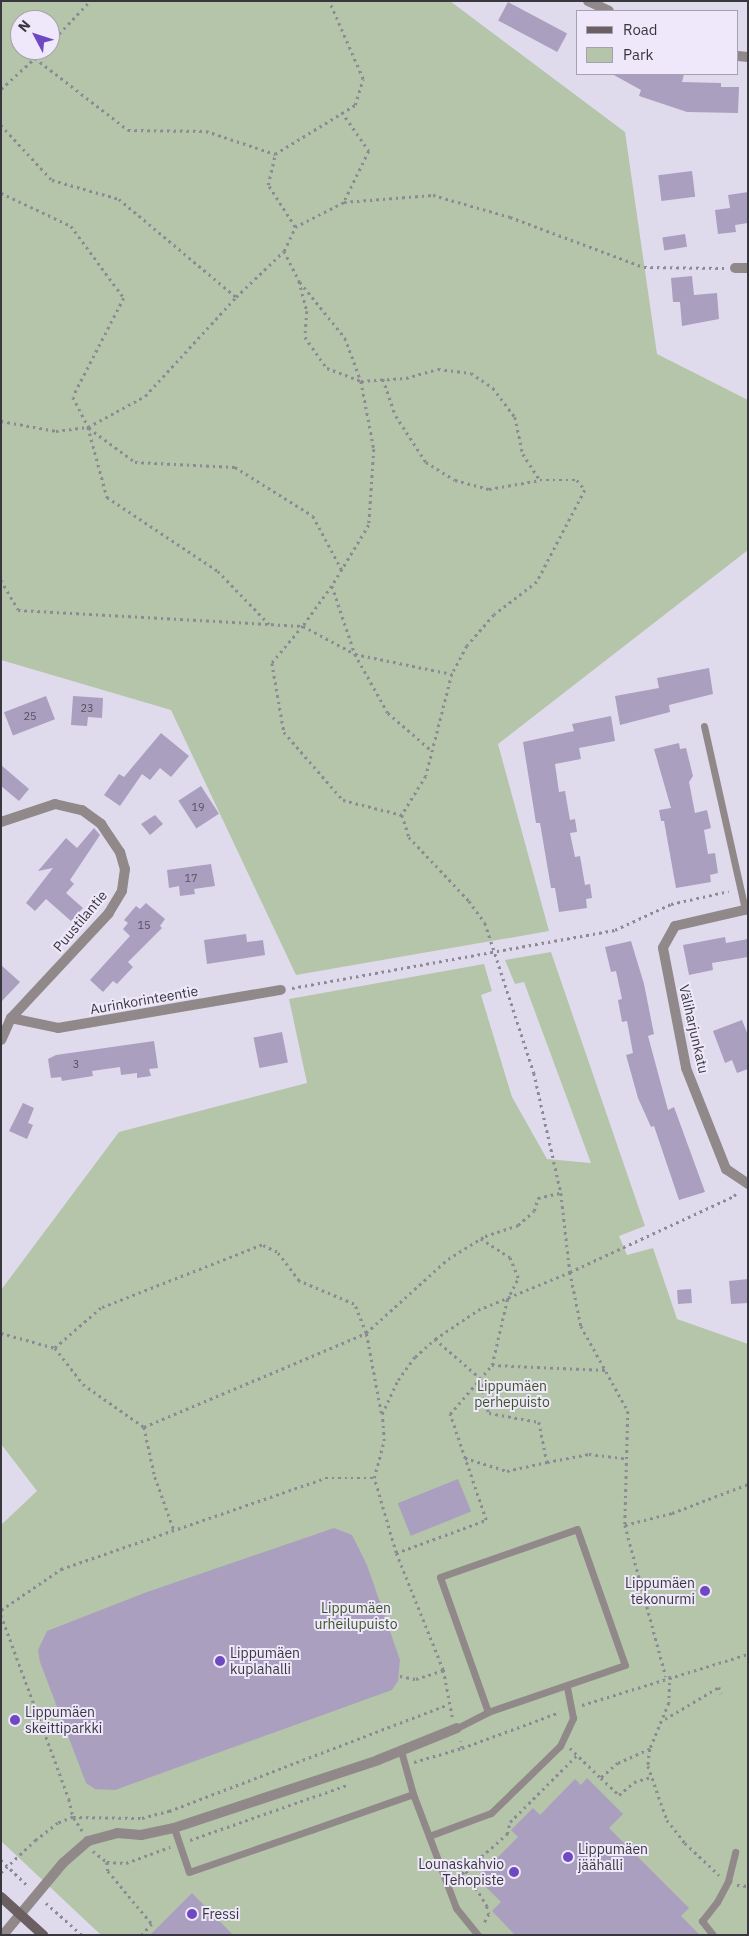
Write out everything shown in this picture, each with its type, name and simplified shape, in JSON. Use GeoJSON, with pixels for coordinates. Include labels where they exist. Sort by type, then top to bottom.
{"type":"FeatureCollection","features":[{"type":"Feature","properties":{"kind":"main road"},"geometry":{"type":"LineString","coordinates":[[1,1897],[43,1935]]}},
{"type":"Feature","properties":{"kind":"street"},"geometry":{"type":"LineString","coordinates":[[588,1],[608,10]]}},
{"type":"Feature","properties":{"kind":"street"},"geometry":{"type":"LineString","coordinates":[[735,268],[748,268]]}},
{"type":"Feature","properties":{"kind":"street","name":"Puustilantie"},"geometry":{"type":"LineString","coordinates":[[1,822],[56,804],[82,810],[101,824],[120,852],[125,869],[122,891],[109,913],[12,1018],[1,1040]]}},
{"type":"Feature","properties":{"kind":"street","name":"Väliharjunkatu"},"geometry":{"type":"LineString","coordinates":[[746,1184],[726,1169],[686,1068],[663,948],[675,926],[747,910]]}},
{"type":"Feature","properties":{"kind":"street","name":"Aurinkorinteentie"},"geometry":{"type":"LineString","coordinates":[[12,1018],[58,1028],[281,990]]}},
{"type":"Feature","properties":{"kind":"street"},"geometry":{"type":"LineString","coordinates":[[4,1935],[63,1863],[88,1841],[117,1832],[140,1835],[174,1828],[401,1751],[457,1728]]}},
{"type":"Feature","properties":{"kind":"lane"},"geometry":{"type":"LineString","coordinates":[[704,726],[740,889],[747,910]]}},
{"type":"Feature","properties":{"kind":"lane"},"geometry":{"type":"LineString","coordinates":[[457,1728],[488,1712],[567,1687],[625,1665],[577,1529],[440,1577],[488,1712]]}},
{"type":"Feature","properties":{"kind":"lane"},"geometry":{"type":"LineString","coordinates":[[429,1836],[491,1813],[560,1746],[570,1730],[576,1706],[567,1687]]}},
{"type":"Feature","properties":{"kind":"lane"},"geometry":{"type":"LineString","coordinates":[[401,1751],[413,1794],[456,1908],[477,1934]]}},
{"type":"Feature","properties":{"kind":"lane"},"geometry":{"type":"LineString","coordinates":[[174,1828],[189,1872],[413,1794]]}},
{"type":"Feature","properties":{"kind":"lane"},"geometry":{"type":"LineString","coordinates":[[713,1935],[702,1921],[717,1902],[728,1881],[735,1852]]}},
{"type":"Feature","properties":{"kind":"path"},"geometry":{"type":"LineString","coordinates":[[60,32],[90,1]]}},
{"type":"Feature","properties":{"kind":"path"},"geometry":{"type":"LineString","coordinates":[[295,227],[268,185],[275,154],[355,105],[363,80],[329,1]]}},
{"type":"Feature","properties":{"kind":"path"},"geometry":{"type":"LineString","coordinates":[[1,89],[33,60]]}},
{"type":"Feature","properties":{"kind":"path"},"geometry":{"type":"LineString","coordinates":[[38,60],[128,130],[206,131],[275,154]]}},
{"type":"Feature","properties":{"kind":"path"},"geometry":{"type":"LineString","coordinates":[[342,112],[370,151],[344,202]]}},
{"type":"Feature","properties":{"kind":"path"},"geometry":{"type":"LineString","coordinates":[[1,125],[52,180],[119,199],[236,297]]}},
{"type":"Feature","properties":{"kind":"path"},"geometry":{"type":"LineString","coordinates":[[1,193],[71,226],[124,298],[73,397],[88,427],[107,497],[218,571],[269,624]]}},
{"type":"Feature","properties":{"kind":"path"},"geometry":{"type":"LineString","coordinates":[[1,421],[56,431],[88,427],[145,396],[236,297],[284,251],[295,227],[344,202],[433,195],[510,217],[644,267],[735,268]]}},
{"type":"Feature","properties":{"kind":"path"},"geometry":{"type":"LineString","coordinates":[[284,251],[299,280],[346,338],[361,381],[374,449],[369,525],[332,586],[303,626],[272,663],[284,732],[342,800],[402,815]]}},
{"type":"Feature","properties":{"kind":"path"},"geometry":{"type":"LineString","coordinates":[[299,280],[307,311],[305,337],[327,368],[361,381],[406,378],[438,368],[471,373],[494,388],[515,417],[523,454],[540,480]]}},
{"type":"Feature","properties":{"kind":"path"},"geometry":{"type":"LineString","coordinates":[[383,379],[396,416],[426,462],[455,480],[489,489],[540,480],[577,480],[585,490],[537,582],[494,615],[467,646],[452,674],[426,776],[402,815],[409,837],[469,901],[485,923],[492,950],[534,1073],[560,1193],[570,1272],[581,1326],[628,1411],[625,1525],[672,1689],[665,1719],[650,1749],[648,1766],[651,1777],[667,1820],[685,1843],[728,1881],[748,1886]]}},
{"type":"Feature","properties":{"kind":"path"},"geometry":{"type":"LineString","coordinates":[[88,427],[135,462],[235,466],[314,516],[342,570]]}},
{"type":"Feature","properties":{"kind":"path"},"geometry":{"type":"LineString","coordinates":[[1,580],[18,610],[303,626],[355,654],[452,674]]}},
{"type":"Feature","properties":{"kind":"path"},"geometry":{"type":"LineString","coordinates":[[332,586],[355,654],[388,713],[432,750]]}},
{"type":"Feature","properties":{"kind":"path"},"geometry":{"type":"LineString","coordinates":[[281,990],[492,950],[615,930],[671,904],[740,889]]}},
{"type":"Feature","properties":{"kind":"path"},"geometry":{"type":"LineString","coordinates":[[382,1414],[398,1380],[415,1357],[434,1339],[478,1310],[507,1300],[570,1272],[734,1196],[746,1184]]}},
{"type":"Feature","properties":{"kind":"path"},"geometry":{"type":"LineString","coordinates":[[144,1427],[366,1333],[448,1259],[481,1239],[518,1225],[534,1211],[538,1198],[560,1193]]}},
{"type":"Feature","properties":{"kind":"path"},"geometry":{"type":"LineString","coordinates":[[396,1553],[486,1520],[450,1414],[492,1366],[507,1300],[518,1278],[510,1258],[481,1239]]}},
{"type":"Feature","properties":{"kind":"path"},"geometry":{"type":"LineString","coordinates":[[55,1348],[101,1308],[262,1245],[277,1252],[299,1282],[354,1304],[366,1333],[382,1414],[384,1441],[374,1478],[396,1553],[443,1670],[447,1705],[169,1811]]}},
{"type":"Feature","properties":{"kind":"path"},"geometry":{"type":"LineString","coordinates":[[1,1333],[55,1348],[83,1384],[144,1427],[155,1477],[174,1530]]}},
{"type":"Feature","properties":{"kind":"path"},"geometry":{"type":"LineString","coordinates":[[434,1339],[480,1378],[489,1413],[540,1422],[547,1462]]}},
{"type":"Feature","properties":{"kind":"path"},"geometry":{"type":"LineString","coordinates":[[492,1366],[606,1370]]}},
{"type":"Feature","properties":{"kind":"path"},"geometry":{"type":"LineString","coordinates":[[465,1458],[507,1471],[589,1454],[627,1459]]}},
{"type":"Feature","properties":{"kind":"path"},"geometry":{"type":"LineString","coordinates":[[1,1610],[60,1569],[325,1478],[374,1478]]}},
{"type":"Feature","properties":{"kind":"path"},"geometry":{"type":"LineString","coordinates":[[625,1525],[672,1513],[748,1484]]}},
{"type":"Feature","properties":{"kind":"path"},"geometry":{"type":"LineString","coordinates":[[1,1615],[69,1799],[73,1817],[58,1823],[36,1840],[1,1873]]}},
{"type":"Feature","properties":{"kind":"path"},"geometry":{"type":"LineString","coordinates":[[405,1766],[462,1748],[576,1706],[748,1654]]}},
{"type":"Feature","properties":{"kind":"path"},"geometry":{"type":"LineString","coordinates":[[400,1676],[416,1679],[443,1670]]}},
{"type":"Feature","properties":{"kind":"path"},"geometry":{"type":"LineString","coordinates":[[665,1719],[719,1687],[721,1694]]}},
{"type":"Feature","properties":{"kind":"path"},"geometry":{"type":"LineString","coordinates":[[576,1706],[581,1712]]}},
{"type":"Feature","properties":{"kind":"path"},"geometry":{"type":"LineString","coordinates":[[457,1728],[462,1748]]}},
{"type":"Feature","properties":{"kind":"path"},"geometry":{"type":"LineString","coordinates":[[574,1741],[569,1746],[619,1795],[634,1782],[651,1777]]}},
{"type":"Feature","properties":{"kind":"path"},"geometry":{"type":"LineString","coordinates":[[601,1778],[618,1763],[650,1749]]}},
{"type":"Feature","properties":{"kind":"path"},"geometry":{"type":"LineString","coordinates":[[448,1883],[466,1871],[507,1834],[510,1822],[577,1755]]}},
{"type":"Feature","properties":{"kind":"path"},"geometry":{"type":"LineString","coordinates":[[142,1935],[152,1924],[108,1872],[107,1862],[126,1863],[348,1785]]}},
{"type":"Feature","properties":{"kind":"path"},"geometry":{"type":"LineString","coordinates":[[466,1871],[489,1914],[477,1934]]}},
{"type":"Feature","properties":{"kind":"path"},"geometry":{"type":"LineString","coordinates":[[77,1931],[82,1935]]}},
{"type":"Feature","properties":{"kind":"green space"},"geometry":{"type":"Polygon","coordinates":[[[1,1],[450,1],[625,132],[657,354],[748,400],[748,550],[498,744],[549,931],[296,975],[171,710],[1,660],[1,1]]]}},
{"type":"Feature","properties":{"kind":"green space","name":"Lippumäen urheilupuisto"},"geometry":{"type":"Polygon","coordinates":[[[551,952],[645,1226],[619,1236],[627,1255],[653,1248],[677,1319],[748,1344],[748,1935],[101,1935],[1,1841],[1,1525],[37,1491],[1,1444],[1,1290],[119,1132],[307,1083],[289,999],[484,964],[492,991],[481,995],[512,1097],[547,1159],[591,1163],[524,982],[515,984],[505,960],[551,952]]]}},
{"type":"Feature","properties":{"kind":"building"},"geometry":{"type":"Polygon","coordinates":[[[508,2],[567,33],[557,52],[498,21],[508,2]]]}},
{"type":"Feature","properties":{"kind":"building"},"geometry":{"type":"Polygon","coordinates":[[[614,75],[684,75],[682,82],[721,83],[721,87],[739,87],[738,113],[687,112],[639,96],[641,90],[614,75]]]}},
{"type":"Feature","properties":{"kind":"building"},"geometry":{"type":"Polygon","coordinates":[[[692,171],[695,197],[661,201],[658,175],[692,171]]]}},
{"type":"Feature","properties":{"kind":"building"},"geometry":{"type":"Polygon","coordinates":[[[748,192],[748,223],[735,225],[736,232],[718,234],[715,210],[730,208],[728,195],[748,192]]]}},
{"type":"Feature","properties":{"kind":"building"},"geometry":{"type":"Polygon","coordinates":[[[685,234],[687,247],[664,250],[662,238],[685,234]]]}},
{"type":"Feature","properties":{"kind":"building"},"geometry":{"type":"Polygon","coordinates":[[[692,276],[694,295],[717,293],[719,319],[682,326],[680,302],[673,302],[671,278],[692,276]]]}},
{"type":"Feature","properties":{"kind":"building"},"geometry":{"type":"Polygon","coordinates":[[[709,668],[713,694],[669,705],[670,712],[620,725],[615,696],[659,688],[657,678],[709,668]]]}},
{"type":"Feature","properties":{"kind":"building"},"geometry":{"type":"Polygon","coordinates":[[[46,696],[55,719],[13,735],[4,712],[46,696]]]}},
{"type":"Feature","properties":{"kind":"building"},"geometry":{"type":"Polygon","coordinates":[[[73,696],[103,698],[102,718],[88,717],[87,726],[71,725],[73,696]]]}},
{"type":"Feature","properties":{"kind":"building"},"geometry":{"type":"Polygon","coordinates":[[[611,716],[615,741],[579,748],[581,759],[555,764],[559,792],[565,791],[570,820],[575,819],[577,832],[570,833],[575,857],[580,856],[585,885],[590,884],[592,898],[586,899],[587,908],[559,912],[555,888],[551,888],[540,823],[536,823],[523,742],[574,731],[572,724],[611,716]]]}},
{"type":"Feature","properties":{"kind":"building"},"geometry":{"type":"Polygon","coordinates":[[[161,733],[189,756],[171,777],[160,768],[150,780],[142,774],[120,806],[104,795],[119,774],[124,777],[161,733]]]}},
{"type":"Feature","properties":{"kind":"building"},"geometry":{"type":"Polygon","coordinates":[[[679,743],[680,749],[686,748],[693,776],[689,782],[695,813],[707,810],[711,828],[704,830],[708,854],[715,853],[718,873],[710,875],[711,882],[676,888],[664,821],[661,821],[659,810],[671,808],[654,749],[679,743]]]}},
{"type":"Feature","properties":{"kind":"building"},"geometry":{"type":"Polygon","coordinates":[[[1,765],[29,789],[19,801],[1,786],[1,765]]]}},
{"type":"Feature","properties":{"kind":"building"},"geometry":{"type":"Polygon","coordinates":[[[201,786],[219,814],[196,828],[178,801],[201,786]]]}},
{"type":"Feature","properties":{"kind":"building"},"geometry":{"type":"Polygon","coordinates":[[[155,815],[163,824],[150,835],[141,824],[155,815]]]}},
{"type":"Feature","properties":{"kind":"building"},"geometry":{"type":"Polygon","coordinates":[[[94,828],[100,835],[70,880],[74,884],[66,893],[83,908],[71,921],[46,899],[35,911],[26,903],[53,868],[38,871],[66,838],[77,848],[94,828]]]}},
{"type":"Feature","properties":{"kind":"building"},"geometry":{"type":"Polygon","coordinates":[[[211,864],[215,886],[194,889],[195,894],[180,896],[179,886],[169,888],[167,870],[211,864]]]}},
{"type":"Feature","properties":{"kind":"building"},"geometry":{"type":"Polygon","coordinates":[[[146,903],[165,919],[160,926],[162,928],[128,962],[133,967],[117,984],[113,981],[103,992],[90,980],[130,936],[123,929],[128,923],[124,920],[136,906],[140,909],[146,903]]]}},
{"type":"Feature","properties":{"kind":"building"},"geometry":{"type":"Polygon","coordinates":[[[246,934],[247,942],[263,940],[265,955],[207,964],[204,940],[246,934]]]}},
{"type":"Feature","properties":{"kind":"building"},"geometry":{"type":"Polygon","coordinates":[[[725,937],[726,943],[748,939],[748,957],[712,963],[713,970],[689,975],[683,945],[725,937]]]}},
{"type":"Feature","properties":{"kind":"building"},"geometry":{"type":"Polygon","coordinates":[[[631,941],[644,984],[654,1034],[648,1036],[668,1110],[674,1107],[705,1192],[679,1200],[654,1126],[651,1127],[638,1098],[626,1055],[633,1053],[627,1021],[622,1022],[618,1000],[622,999],[616,971],[611,972],[605,947],[631,941]]]}},
{"type":"Feature","properties":{"kind":"building"},"geometry":{"type":"Polygon","coordinates":[[[1,965],[20,982],[1,1002],[1,965]]]}},
{"type":"Feature","properties":{"kind":"building"},"geometry":{"type":"Polygon","coordinates":[[[742,1020],[748,1035],[748,1069],[737,1073],[732,1060],[725,1063],[713,1031],[742,1020]]]}},
{"type":"Feature","properties":{"kind":"building"},"geometry":{"type":"Polygon","coordinates":[[[282,1032],[288,1062],[259,1068],[254,1038],[282,1032]]]}},
{"type":"Feature","properties":{"kind":"building"},"geometry":{"type":"Polygon","coordinates":[[[154,1041],[158,1068],[149,1069],[151,1076],[137,1078],[137,1073],[121,1075],[120,1067],[92,1071],[93,1076],[62,1081],[61,1077],[51,1078],[48,1059],[56,1055],[154,1041]]]}},
{"type":"Feature","properties":{"kind":"building"},"geometry":{"type":"Polygon","coordinates":[[[23,1103],[34,1108],[28,1123],[33,1125],[27,1139],[9,1131],[23,1103]]]}},
{"type":"Feature","properties":{"kind":"building"},"geometry":{"type":"Polygon","coordinates":[[[748,1279],[748,1303],[731,1304],[729,1281],[748,1279]]]}},
{"type":"Feature","properties":{"kind":"building"},"geometry":{"type":"Polygon","coordinates":[[[691,1289],[692,1303],[678,1304],[677,1290],[691,1289]]]}},
{"type":"Feature","properties":{"kind":"building"},"geometry":{"type":"Polygon","coordinates":[[[458,1479],[471,1511],[411,1536],[398,1503],[458,1479]]]}},
{"type":"Feature","properties":{"kind":"building","name":"Lippumäen kuplahalli"},"geometry":{"type":"Polygon","coordinates":[[[334,1528],[352,1535],[367,1565],[400,1660],[398,1681],[392,1690],[115,1790],[95,1789],[86,1783],[40,1662],[38,1650],[47,1631],[147,1592],[334,1528]]]}},
{"type":"Feature","properties":{"kind":"building","name":"Lippumäen jäähalli"},"geometry":{"type":"Polygon","coordinates":[[[587,1778],[623,1814],[609,1828],[689,1908],[681,1916],[700,1935],[515,1935],[492,1911],[501,1902],[477,1878],[518,1837],[511,1830],[533,1808],[540,1815],[575,1779],[581,1785],[587,1778]]]}},
{"type":"Feature","properties":{"kind":"building","name":"Fressi"},"geometry":{"type":"Polygon","coordinates":[[[192,1893],[233,1935],[150,1935],[192,1893]]]}},
{"type":"Feature","properties":{"kind":"place","name":"Lippumäen tekonurmi"},"geometry":{"type":"Point","coordinates":[705,1591]}},
{"type":"Feature","properties":{"kind":"place","name":"Lippumäen kuplahalli"},"geometry":{"type":"Point","coordinates":[220,1661]}},
{"type":"Feature","properties":{"kind":"place","name":"Lippumäen skeittiparkki"},"geometry":{"type":"Point","coordinates":[15,1720]}},
{"type":"Feature","properties":{"kind":"place","name":"Lippumäen jäähalli"},"geometry":{"type":"Point","coordinates":[568,1857]}},
{"type":"Feature","properties":{"kind":"place","name":"Lounaskahvio Tehopiste"},"geometry":{"type":"Point","coordinates":[514,1872]}},
{"type":"Feature","properties":{"kind":"place","name":"Fressi"},"geometry":{"type":"Point","coordinates":[192,1914]}},
{"type":"Feature","properties":{"kind":"park label","name":"Lippumäen perhepuisto"},"geometry":{"type":"Point","coordinates":[512,1394]}}]}
